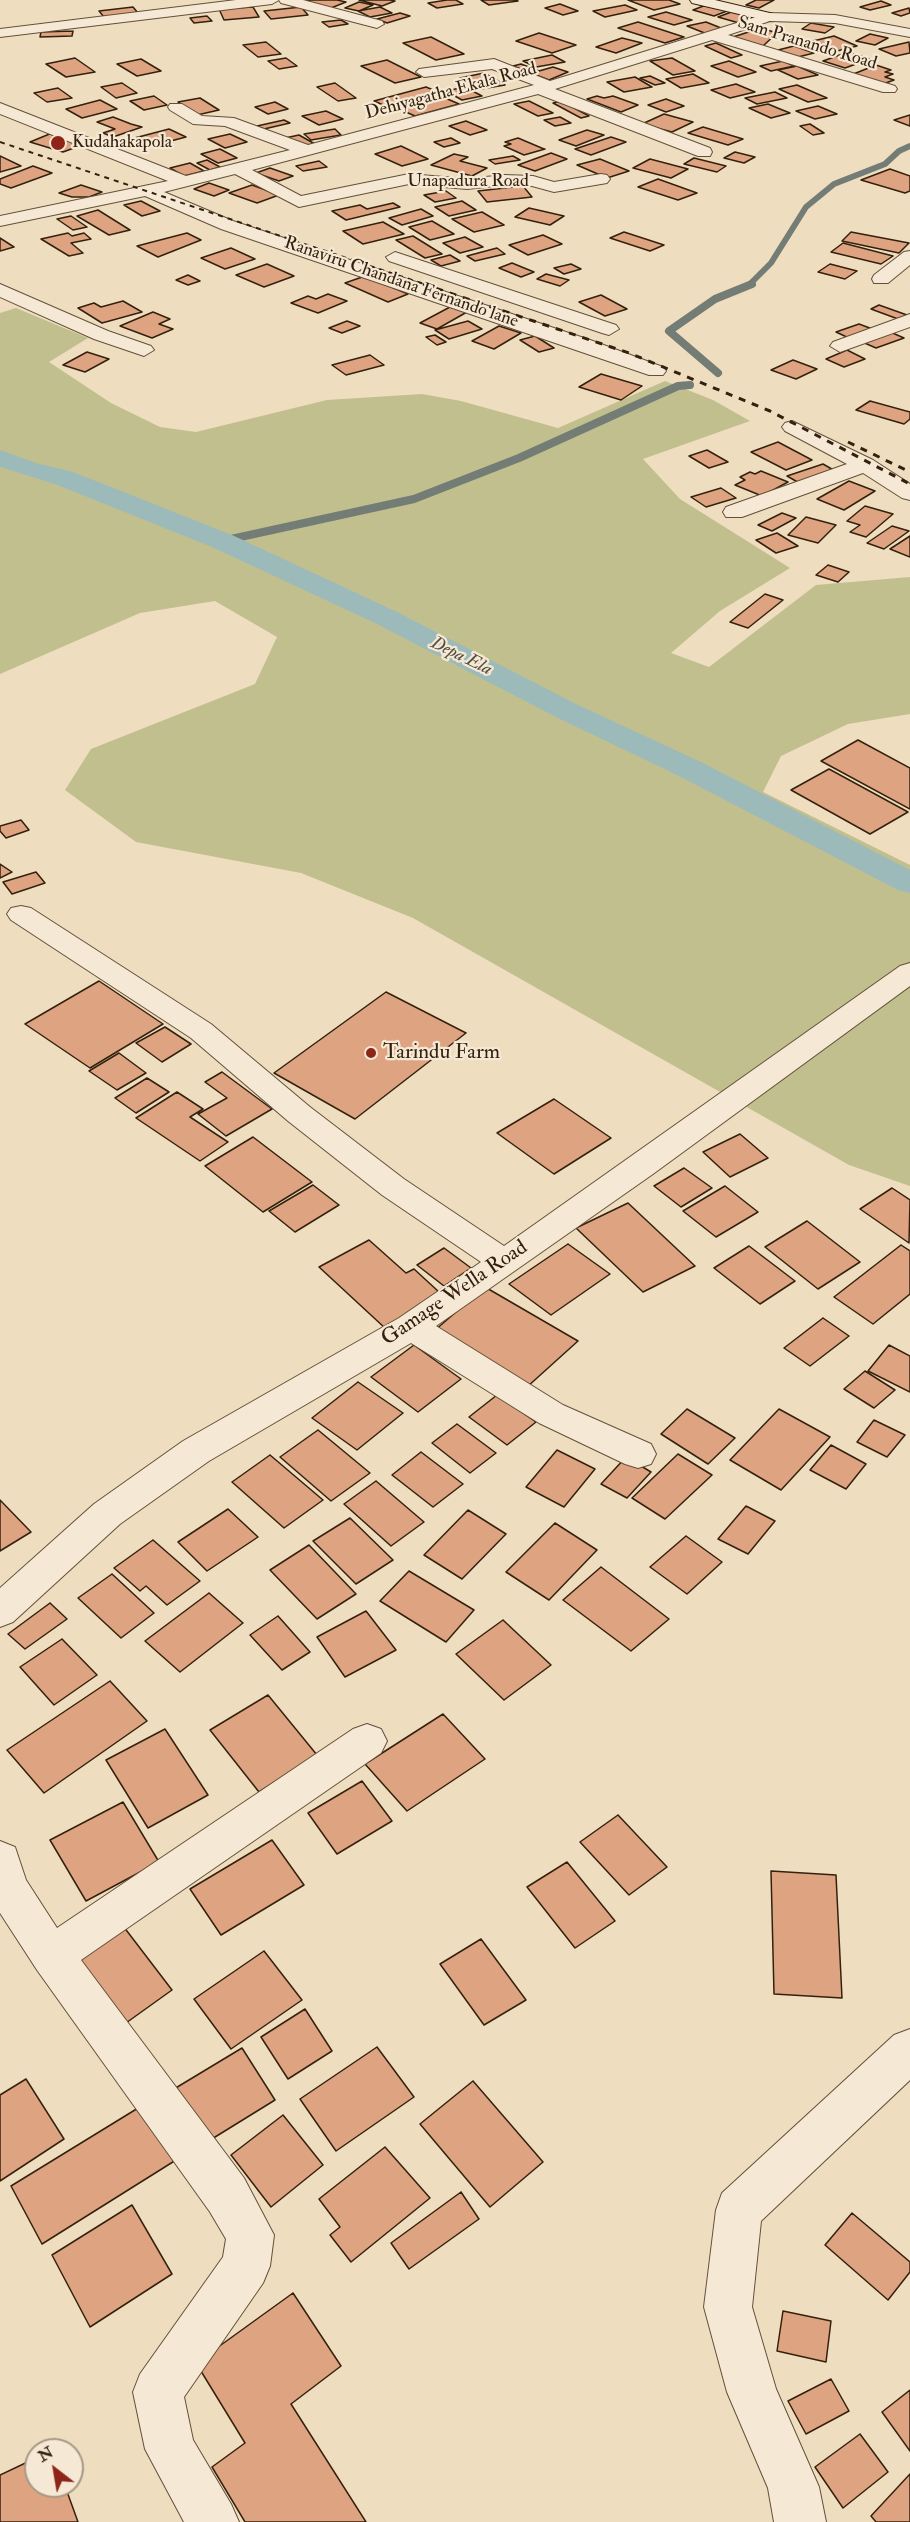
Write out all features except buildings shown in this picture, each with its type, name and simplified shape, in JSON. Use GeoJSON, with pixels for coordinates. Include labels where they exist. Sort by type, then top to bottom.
{"type":"FeatureCollection","features":[{"type":"Feature","properties":{"kind":"street"},"geometry":{"type":"LineString","coordinates":[[0,33],[272,0]]}},
{"type":"Feature","properties":{"kind":"street"},"geometry":{"type":"LineString","coordinates":[[286,0],[377,24]]}},
{"type":"Feature","properties":{"kind":"street"},"geometry":{"type":"LineString","coordinates":[[697,0],[769,17]]}},
{"type":"Feature","properties":{"kind":"street"},"geometry":{"type":"LineString","coordinates":[[802,17],[832,4]]}},
{"type":"Feature","properties":{"kind":"street","name":"Dehiyagatha Ekala Road"},"geometry":{"type":"LineString","coordinates":[[0,221],[180,183],[544,87],[769,17],[836,19],[910,33]]}},
{"type":"Feature","properties":{"kind":"street","name":"Sam Pranando Road"},"geometry":{"type":"LineString","coordinates":[[713,35],[889,89]]}},
{"type":"Feature","properties":{"kind":"street"},"geometry":{"type":"LineString","coordinates":[[424,72],[494,64],[544,87],[704,152]]}},
{"type":"Feature","properties":{"kind":"street"},"geometry":{"type":"LineString","coordinates":[[176,107],[199,121],[228,121],[241,129],[256,130],[305,150]]}},
{"type":"Feature","properties":{"kind":"street"},"geometry":{"type":"LineString","coordinates":[[0,108],[208,196]]}},
{"type":"Feature","properties":{"kind":"street"},"geometry":{"type":"LineString","coordinates":[[241,129],[260,115]]}},
{"type":"Feature","properties":{"kind":"street","name":"Unapadura Road"},"geometry":{"type":"LineString","coordinates":[[236,168],[299,202],[409,179],[467,184],[504,180],[533,181],[554,187],[601,179]]}},
{"type":"Feature","properties":{"kind":"street","name":"Ranaviru Chandana Fernando lane"},"geometry":{"type":"LineString","coordinates":[[147,191],[227,225],[586,345],[656,371]]}},
{"type":"Feature","properties":{"kind":"street"},"geometry":{"type":"LineString","coordinates":[[9,203],[37,213]]}},
{"type":"Feature","properties":{"kind":"street"},"geometry":{"type":"LineString","coordinates":[[376,251],[609,329]]}},
{"type":"Feature","properties":{"kind":"street"},"geometry":{"type":"LineString","coordinates":[[881,279],[907,256]]}},
{"type":"Feature","properties":{"kind":"street"},"geometry":{"type":"LineString","coordinates":[[0,291],[101,335],[144,350]]}},
{"type":"Feature","properties":{"kind":"street"},"geometry":{"type":"LineString","coordinates":[[840,346],[910,320]]}},
{"type":"Feature","properties":{"kind":"street"},"geometry":{"type":"LineString","coordinates":[[792,427],[865,465],[910,493]]}},
{"type":"Feature","properties":{"kind":"street"},"geometry":{"type":"LineString","coordinates":[[734,512],[865,465]]}},
{"type":"Feature","properties":{"kind":"street"},"geometry":{"type":"LineString","coordinates":[[21,914],[201,1031],[299,1114],[393,1187],[503,1261]]}},
{"type":"Feature","properties":{"kind":"street","name":"Gamage Wella Road"},"geometry":{"type":"LineString","coordinates":[[0,1611],[107,1514],[196,1451],[411,1327],[642,1166],[910,972]]}},
{"type":"Feature","properties":{"kind":"street"},"geometry":{"type":"LineString","coordinates":[[411,1327],[551,1414],[638,1454]]}},
{"type":"Feature","properties":{"kind":"street"},"geometry":{"type":"LineString","coordinates":[[52,1956],[367,1741]]}},
{"type":"Feature","properties":{"kind":"street"},"geometry":{"type":"LineString","coordinates":[[0,1860],[7,1886],[52,1956],[227,2195],[250,2235],[246,2266],[158,2392],[170,2449],[213,2522]]}},
{"type":"Feature","properties":{"kind":"street"},"geometry":{"type":"LineString","coordinates":[[800,2522],[793,2487],[752,2392],[728,2307],[739,2210],[910,2050]]}},
{"type":"Feature","properties":{"kind":"shaded area"},"geometry":{"type":"Polygon","coordinates":[[[16,308],[88,338],[49,362],[111,403],[160,427],[196,432],[327,400],[422,394],[461,401],[558,428],[665,381],[713,400],[750,421],[643,459],[680,499],[790,568],[720,611],[671,653],[709,667],[816,585],[910,577],[910,714],[848,724],[781,756],[763,792],[910,865],[910,1186],[849,1165],[413,918],[301,873],[136,842],[65,790],[91,749],[255,684],[277,637],[215,601],[140,613],[0,674],[0,313],[16,308]]]}},
{"type":"Feature","properties":{"kind":"waterway"},"geometry":{"type":"LineString","coordinates":[[749,285],[771,263],[806,207],[834,184],[885,164],[899,151],[910,146]]}},
{"type":"Feature","properties":{"kind":"waterway"},"geometry":{"type":"LineString","coordinates":[[718,373],[669,331],[715,299],[752,284]]}},
{"type":"Feature","properties":{"kind":"waterway"},"geometry":{"type":"LineString","coordinates":[[222,541],[414,499],[519,458],[678,386],[690,385]]}},
{"type":"Feature","properties":{"kind":"waterway","name":"Depa Ela"},"geometry":{"type":"LineString","coordinates":[[0,458],[27,469],[64,478],[222,541],[387,618],[567,711],[690,769],[910,883]]}},
{"type":"Feature","properties":{"kind":"railway"},"geometry":{"type":"LineString","coordinates":[[0,142],[427,285]]}},
{"type":"Feature","properties":{"kind":"railway"},"geometry":{"type":"LineString","coordinates":[[423,284],[629,353],[770,411],[910,484]]}},
{"type":"Feature","properties":{"kind":"railway"},"geometry":{"type":"LineString","coordinates":[[848,442],[910,472]]}},
{"type":"Feature","properties":{"kind":"place","name":"Kudahakapola"},"geometry":{"type":"Point","coordinates":[58,143]}},
{"type":"Feature","properties":{"kind":"place","name":"Tarindu Farm"},"geometry":{"type":"Point","coordinates":[371,1053]}}]}
